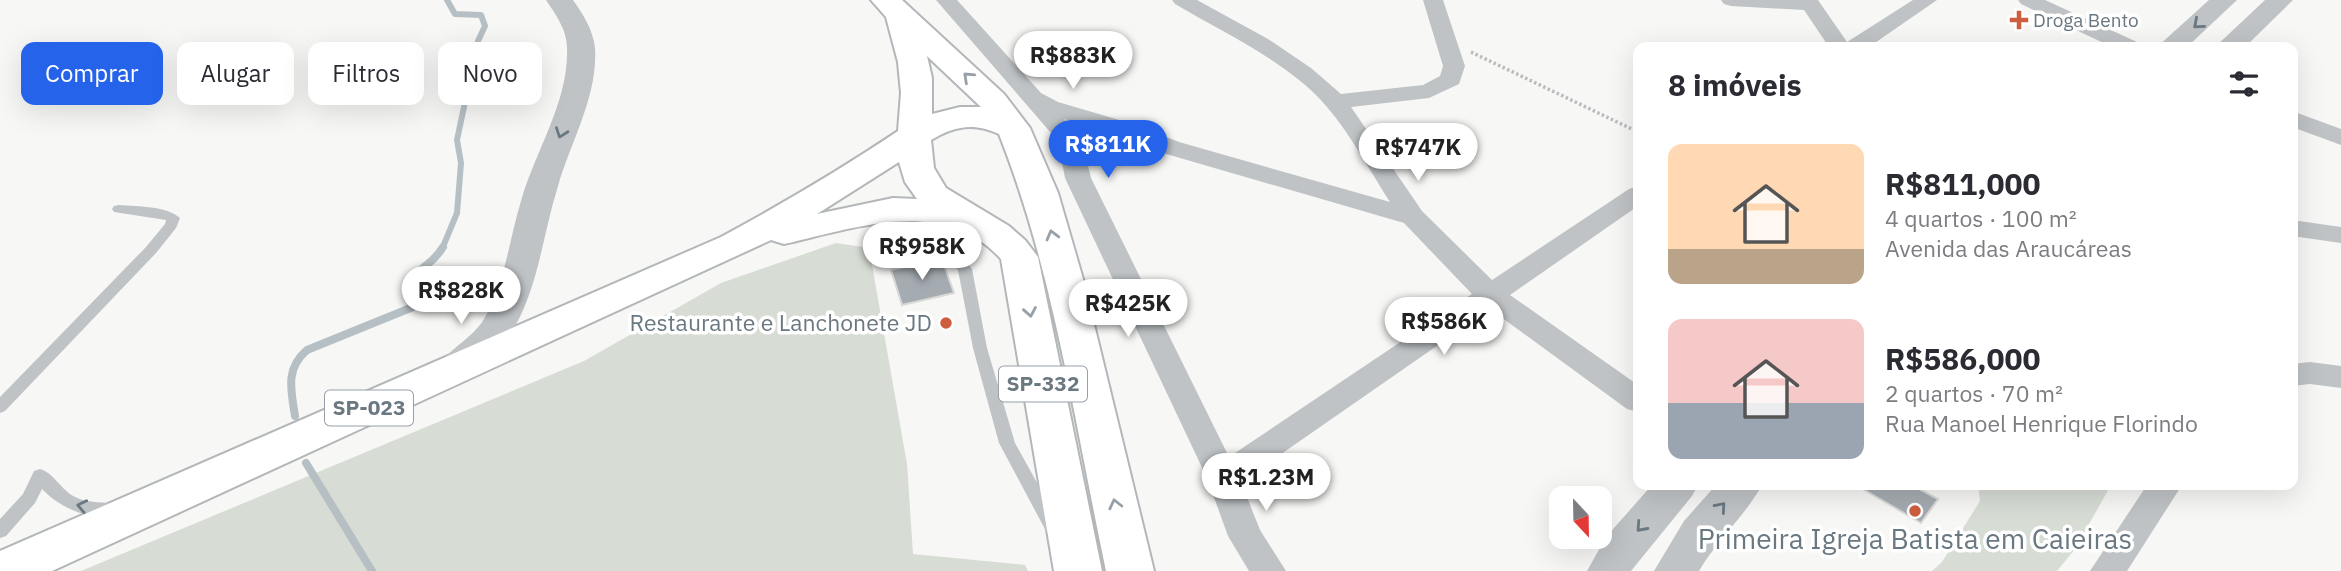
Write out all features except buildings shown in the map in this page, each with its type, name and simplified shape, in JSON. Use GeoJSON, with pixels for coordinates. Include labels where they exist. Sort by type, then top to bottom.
{"type":"FeatureCollection","features":[{"type":"Feature","properties":{"kind":"main road","name":"SP-332"},"geometry":{"type":"LineString","coordinates":[[892,8],[993,101],[1023,113],[1040,193],[1064,279],[1130,571]]}},
{"type":"Feature","properties":{"kind":"main road","name":"SP-332"},"geometry":{"type":"LineString","coordinates":[[892,8],[916,79],[918,104],[912,135],[918,170],[933,196],[1001,237],[1021,264],[1077,571]]}},
{"type":"Feature","properties":{"kind":"main road"},"geometry":{"type":"LineString","coordinates":[[833,190],[885,141],[905,108],[916,79]]}},
{"type":"Feature","properties":{"kind":"main road"},"geometry":{"type":"LineString","coordinates":[[912,135],[941,122],[969,116],[998,119],[1023,113]]}},
{"type":"Feature","properties":{"kind":"main road","name":"SP-023"},"geometry":{"type":"LineString","coordinates":[[4,571],[734,246],[833,190],[912,135]]}},
{"type":"Feature","properties":{"kind":"main road","name":"SP-023"},"geometry":{"type":"LineString","coordinates":[[734,246],[870,212],[918,210],[971,220]]}},
{"type":"Feature","properties":{"kind":"street"},"geometry":{"type":"LineString","coordinates":[[452,371],[476,352],[500,322],[517,282],[536,203],[576,91],[581,48],[575,26],[559,0]]}},
{"type":"Feature","properties":{"kind":"street"},"geometry":{"type":"LineString","coordinates":[[946,0],[1023,113],[1087,149],[1170,147]]}},
{"type":"Feature","properties":{"kind":"street"},"geometry":{"type":"LineString","coordinates":[[1182,0],[1259,44],[1303,73],[1336,102],[1413,217],[1490,295],[1633,397]]}},
{"type":"Feature","properties":{"kind":"street"},"geometry":{"type":"LineString","coordinates":[[1336,102],[1429,91],[1445,85],[1451,79],[1454,66],[1433,0]]}},
{"type":"Feature","properties":{"kind":"street"},"geometry":{"type":"LineString","coordinates":[[1731,0],[1809,2],[1837,42]]}},
{"type":"Feature","properties":{"kind":"street"},"geometry":{"type":"LineString","coordinates":[[1862,42],[1927,0]]}},
{"type":"Feature","properties":{"kind":"street"},"geometry":{"type":"LineString","coordinates":[[2028,0],[2118,42]]}},
{"type":"Feature","properties":{"kind":"street"},"geometry":{"type":"LineString","coordinates":[[2177,42],[2224,0]]}},
{"type":"Feature","properties":{"kind":"street"},"geometry":{"type":"LineString","coordinates":[[2234,42],[2280,0]]}},
{"type":"Feature","properties":{"kind":"street"},"geometry":{"type":"LineString","coordinates":[[1023,113],[1050,107],[1125,129],[1170,147],[1413,217]]}},
{"type":"Feature","properties":{"kind":"street"},"geometry":{"type":"LineString","coordinates":[[2298,120],[2341,138]]}},
{"type":"Feature","properties":{"kind":"street"},"geometry":{"type":"LineString","coordinates":[[1070,140],[1098,121]]}},
{"type":"Feature","properties":{"kind":"street"},"geometry":{"type":"LineString","coordinates":[[1078,178],[1105,150],[1117,142],[1125,129]]}},
{"type":"Feature","properties":{"kind":"street"},"geometry":{"type":"LineString","coordinates":[[1070,140],[1078,178],[1223,478],[1245,536],[1268,571]]}},
{"type":"Feature","properties":{"kind":"street"},"geometry":{"type":"LineString","coordinates":[[1223,478],[1633,197]]}},
{"type":"Feature","properties":{"kind":"street"},"geometry":{"type":"LineString","coordinates":[[2298,229],[2341,235]]}},
{"type":"Feature","properties":{"kind":"street"},"geometry":{"type":"LineString","coordinates":[[2298,374],[2341,377]]}},
{"type":"Feature","properties":{"kind":"street"},"geometry":{"type":"LineString","coordinates":[[1609,571],[1621,550],[1673,490]]}},
{"type":"Feature","properties":{"kind":"street"},"geometry":{"type":"LineString","coordinates":[[1676,571],[1699,533],[1737,490]]}},
{"type":"Feature","properties":{"kind":"street"},"geometry":{"type":"LineString","coordinates":[[2108,571],[2162,490]]}},
{"type":"Feature","properties":{"kind":"lane"},"geometry":{"type":"LineString","coordinates":[[0,407],[151,250],[171,225],[173,218],[158,213],[119,209]]}},
{"type":"Feature","properties":{"kind":"lane"},"geometry":{"type":"LineString","coordinates":[[918,210],[965,269],[980,348],[1007,443],[1077,571]]}},
{"type":"Feature","properties":{"kind":"lane"},"geometry":{"type":"LineString","coordinates":[[0,531],[29,498],[40,475],[54,493],[68,503],[97,509],[136,511]]}},
{"type":"Feature","properties":{"kind":"path"},"geometry":{"type":"LineString","coordinates":[[1446,39],[1633,130]]}},
{"type":"Feature","properties":{"kind":"shaded area"},"geometry":{"type":"Polygon","coordinates":[[[836,243],[869,248],[907,464],[913,554],[1025,565],[1028,571],[81,571],[584,361],[721,283],[836,243]]]}},
{"type":"Feature","properties":{"kind":"shaded area"},"geometry":{"type":"Polygon","coordinates":[[[1979,490],[2108,490],[2075,549],[2057,571],[1932,571],[1942,562],[1980,501],[1979,490]]]}},
{"type":"Feature","properties":{"kind":"waterway"},"geometry":{"type":"LineString","coordinates":[[443,247],[457,213],[461,163],[457,140],[478,41],[485,26],[481,15],[455,14],[447,0]]}},
{"type":"Feature","properties":{"kind":"waterway"},"geometry":{"type":"LineString","coordinates":[[295,416],[291,380],[300,357],[307,350],[413,307],[414,282],[417,275],[443,247]]}},
{"type":"Feature","properties":{"kind":"waterway"},"geometry":{"type":"LineString","coordinates":[[306,463],[372,571]]}},
{"type":"Feature","properties":{"kind":"place","name":"Droga Bento"},"geometry":{"type":"Point","coordinates":[2019,20]}},
{"type":"Feature","properties":{"kind":"place","name":"Restaurante e Lanchonete JD"},"geometry":{"type":"Point","coordinates":[946,323]}},
{"type":"Feature","properties":{"kind":"place","name":"Primeira Igreja Batista em Caieiras"},"geometry":{"type":"Point","coordinates":[1915,511]}}]}
